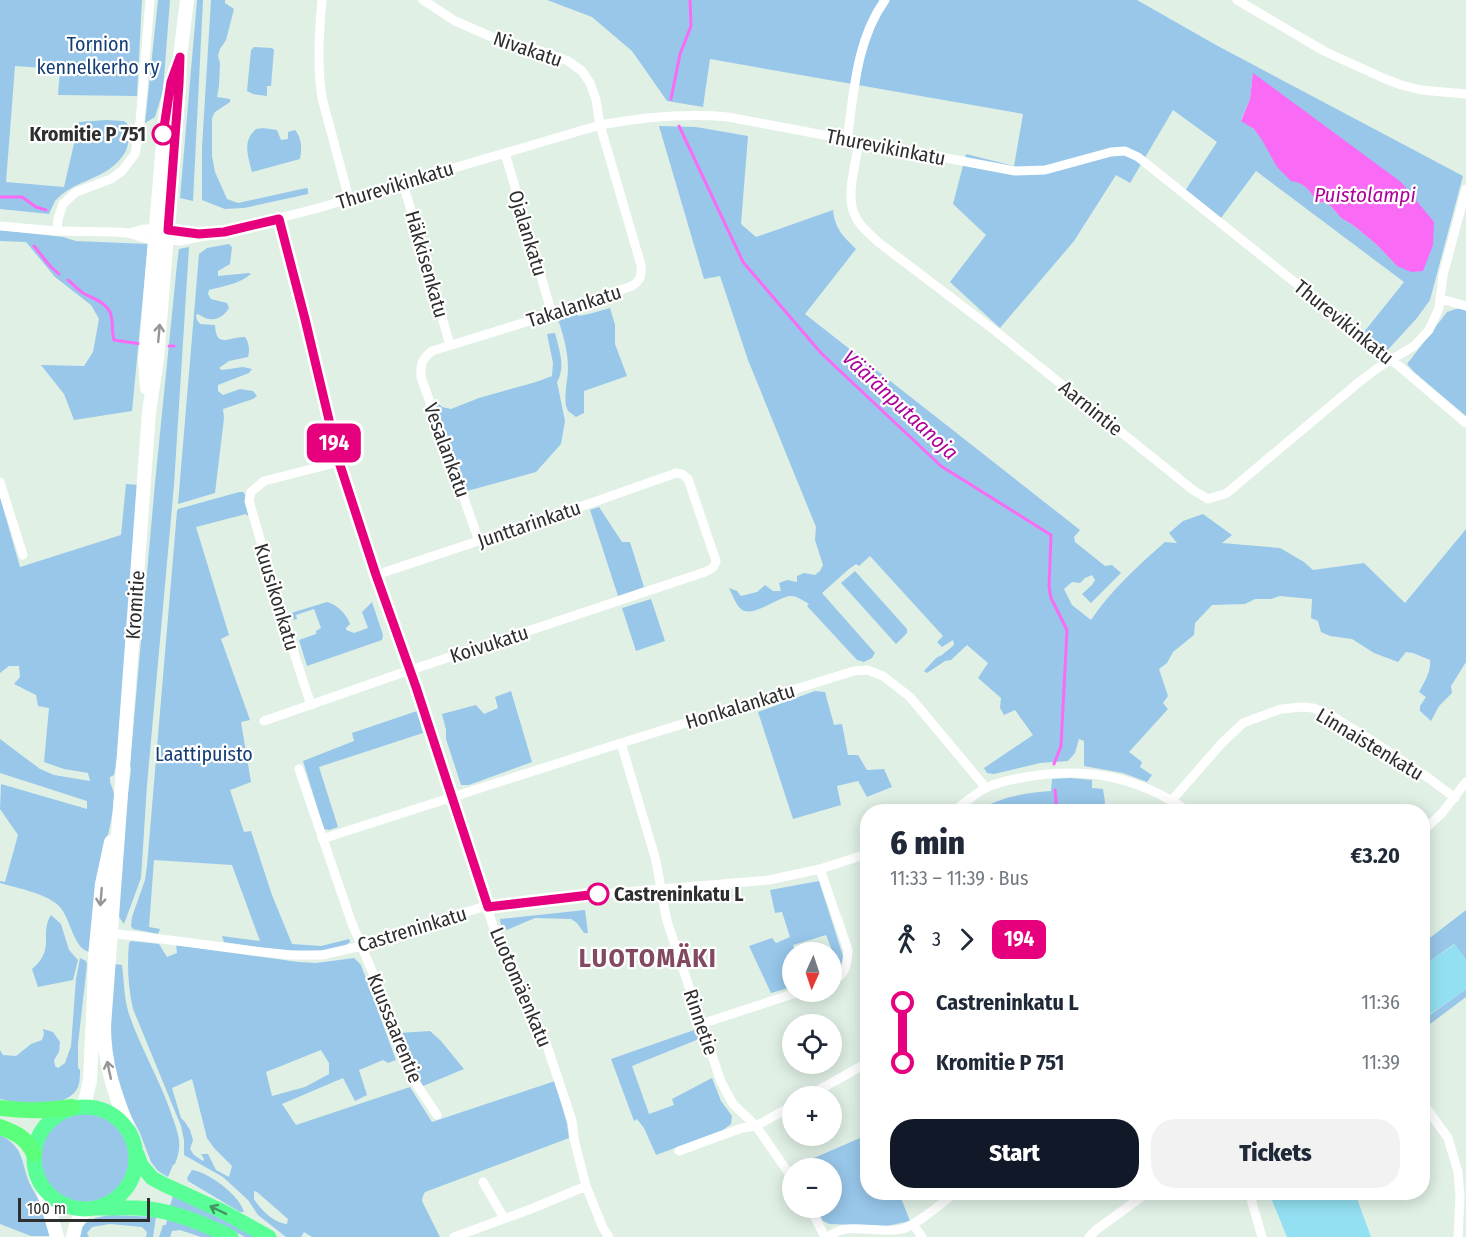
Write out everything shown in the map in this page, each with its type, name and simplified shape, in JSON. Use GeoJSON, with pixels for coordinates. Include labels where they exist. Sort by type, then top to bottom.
{"type":"FeatureCollection","features":[{"type":"Feature","properties":{"kind":"highway"},"geometry":{"type":"LineString","coordinates":[[33,1154],[42,1133],[58,1116],[78,1106]]}},
{"type":"Feature","properties":{"kind":"highway"},"geometry":{"type":"LineString","coordinates":[[0,1108],[54,1110],[78,1106],[107,1111],[127,1125],[134,1139],[141,1165],[157,1181],[222,1211],[269,1237]]}},
{"type":"Feature","properties":{"kind":"highway"},"geometry":{"type":"LineString","coordinates":[[0,1127],[21,1135],[30,1146],[43,1189],[61,1204],[78,1209],[150,1209],[171,1213],[192,1219],[231,1237]]}},
{"type":"Feature","properties":{"kind":"highway"},"geometry":{"type":"LineString","coordinates":[[91,1209],[114,1198],[123,1190],[135,1170],[137,1154]]}},
{"type":"Feature","properties":{"kind":"main road","name":"Kromitie"},"geometry":{"type":"LineString","coordinates":[[127,1125],[114,1091],[104,1046],[102,884],[120,799],[149,412],[157,359],[161,235],[187,0]]}},
{"type":"Feature","properties":{"kind":"main road","name":"Kromitie"},"geometry":{"type":"LineString","coordinates":[[78,1106],[90,1080],[94,957],[104,933]]}},
{"type":"Feature","properties":{"kind":"main road"},"geometry":{"type":"LineString","coordinates":[[43,1189],[57,1237]]}},
{"type":"Feature","properties":{"kind":"main road"},"geometry":{"type":"LineString","coordinates":[[73,1237],[76,1224],[91,1209]]}},
{"type":"Feature","properties":{"kind":"street"},"geometry":{"type":"LineString","coordinates":[[57,231],[63,204],[76,192],[111,179],[122,171],[135,154],[139,132],[150,0]]}},
{"type":"Feature","properties":{"kind":"street"},"geometry":{"type":"LineString","coordinates":[[322,0],[318,35],[319,81],[349,199]]}},
{"type":"Feature","properties":{"kind":"street","name":"Nivakatu"},"geometry":{"type":"LineString","coordinates":[[423,0],[456,21],[494,38],[568,61],[582,71],[590,83],[596,100],[600,125]]}},
{"type":"Feature","properties":{"kind":"street"},"geometry":{"type":"LineString","coordinates":[[847,140],[865,39],[885,0]]}},
{"type":"Feature","properties":{"kind":"street"},"geometry":{"type":"LineString","coordinates":[[1237,0],[1324,51],[1383,78],[1421,90],[1466,94]]}},
{"type":"Feature","properties":{"kind":"street","name":"Thurevikinkatu"},"geometry":{"type":"LineString","coordinates":[[0,226],[57,231],[128,233],[144,238],[161,235],[180,241],[279,219],[600,125],[633,119],[679,115],[728,117],[1014,171],[1045,170],[1111,152],[1125,151],[1138,157],[1392,360],[1466,423]]}},
{"type":"Feature","properties":{"kind":"street","name":"Takalankatu"},"geometry":{"type":"LineString","coordinates":[[423,358],[432,351],[552,314],[632,286],[640,280],[641,265],[600,125]]}},
{"type":"Feature","properties":{"kind":"street","name":"Aarnintie"},"geometry":{"type":"LineString","coordinates":[[860,142],[851,196],[853,212],[863,227],[878,242],[994,330],[1193,490],[1208,499],[1227,493],[1358,383],[1392,360]]}},
{"type":"Feature","properties":{"kind":"street","name":"Ojalankatu"},"geometry":{"type":"LineString","coordinates":[[505,153],[552,314]]}},
{"type":"Feature","properties":{"kind":"street","name":"Häkkisenkatu"},"geometry":{"type":"LineString","coordinates":[[403,183],[450,345]]}},
{"type":"Feature","properties":{"kind":"street"},"geometry":{"type":"LineString","coordinates":[[1392,360],[1414,346],[1429,330],[1439,308],[1443,275],[1466,189]]}},
{"type":"Feature","properties":{"kind":"street","name":"Luotomäenkatu"},"geometry":{"type":"LineString","coordinates":[[279,219],[339,462],[488,907],[509,966],[550,1055],[572,1121],[586,1186],[609,1237]]}},
{"type":"Feature","properties":{"kind":"street"},"geometry":{"type":"LineString","coordinates":[[1441,299],[1466,306]]}},
{"type":"Feature","properties":{"kind":"street","name":"Vesalankatu"},"geometry":{"type":"LineString","coordinates":[[423,358],[420,366],[421,377],[479,541]]}},
{"type":"Feature","properties":{"kind":"street","name":"Kuusikonkatu"},"geometry":{"type":"LineString","coordinates":[[311,705],[249,501],[254,489],[264,481],[339,462]]}},
{"type":"Feature","properties":{"kind":"street","name":"Junttarinkatu"},"geometry":{"type":"LineString","coordinates":[[376,575],[676,473],[688,479],[715,559],[714,566]]}},
{"type":"Feature","properties":{"kind":"street"},"geometry":{"type":"LineString","coordinates":[[0,482],[23,555]]}},
{"type":"Feature","properties":{"kind":"street","name":"Koivukatu"},"geometry":{"type":"LineString","coordinates":[[264,722],[410,670],[712,570],[714,566]]}},
{"type":"Feature","properties":{"kind":"street","name":"Honkalankatu"},"geometry":{"type":"LineString","coordinates":[[322,839],[621,742],[854,671],[867,670],[883,676],[910,698],[986,788]]}},
{"type":"Feature","properties":{"kind":"street","name":"Linnaistenkatu"},"geometry":{"type":"LineString","coordinates":[[1172,800],[1222,743],[1243,723],[1281,709],[1302,707],[1313,708],[1332,716],[1430,779],[1455,798]]}},
{"type":"Feature","properties":{"kind":"street","name":"Rinnetie"},"geometry":{"type":"LineString","coordinates":[[621,742],[655,857],[667,921],[721,1082],[733,1104],[756,1126],[782,1164]]}},
{"type":"Feature","properties":{"kind":"street","name":"Kuussaarentie"},"geometry":{"type":"LineString","coordinates":[[299,769],[351,921],[404,1059],[436,1115]]}},
{"type":"Feature","properties":{"kind":"street"},"geometry":{"type":"LineString","coordinates":[[969,804],[986,788],[1044,774],[1081,772],[1118,778],[1155,791],[1178,804]]}},
{"type":"Feature","properties":{"kind":"street"},"geometry":{"type":"LineString","coordinates":[[1430,824],[1455,798],[1466,782]]}},
{"type":"Feature","properties":{"kind":"street","name":"Castreninkatu"},"geometry":{"type":"LineString","coordinates":[[104,933],[291,955],[322,955],[362,946],[445,918],[488,907],[576,896],[769,880],[820,869],[860,856]]}},
{"type":"Feature","properties":{"kind":"street"},"geometry":{"type":"LineString","coordinates":[[820,869],[848,950],[842,975]]}},
{"type":"Feature","properties":{"kind":"street"},"geometry":{"type":"LineString","coordinates":[[701,1024],[782,998]]}},
{"type":"Feature","properties":{"kind":"street"},"geometry":{"type":"LineString","coordinates":[[826,1086],[860,1067]]}},
{"type":"Feature","properties":{"kind":"street"},"geometry":{"type":"LineString","coordinates":[[679,1151],[742,1128],[756,1126],[782,1112]]}},
{"type":"Feature","properties":{"kind":"street"},"geometry":{"type":"LineString","coordinates":[[1430,1113],[1448,1138],[1458,1172],[1463,1215],[1458,1237]]}},
{"type":"Feature","properties":{"kind":"street"},"geometry":{"type":"LineString","coordinates":[[483,1182],[504,1218]]}},
{"type":"Feature","properties":{"kind":"street"},"geometry":{"type":"LineString","coordinates":[[454,1237],[586,1186]]}},
{"type":"Feature","properties":{"kind":"street"},"geometry":{"type":"LineString","coordinates":[[816,1218],[826,1237],[843,1230],[894,1230],[914,1224],[946,1200]]}},
{"type":"Feature","properties":{"kind":"street"},"geometry":{"type":"LineString","coordinates":[[1089,1237],[1137,1200]]}},
{"type":"Feature","properties":{"kind":"street"},"geometry":{"type":"LineString","coordinates":[[1251,1200],[1262,1237]]}},
{"type":"Feature","properties":{"kind":"street"},"geometry":{"type":"LineString","coordinates":[[914,1224],[922,1237]]}},
{"type":"Feature","properties":{"kind":"green space","name":"Tornion kennelkerho ry"},"geometry":{"type":"Polygon","coordinates":[[[0,0],[142,0],[137,96],[58,95],[60,69],[15,66],[6,182],[64,187],[79,122],[124,121],[131,127],[127,148],[117,163],[63,194],[55,201],[49,214],[0,209],[0,0]]]}},
{"type":"Feature","properties":{"kind":"green space"},"geometry":{"type":"Polygon","coordinates":[[[158,0],[170,0],[163,91],[155,117],[145,123],[158,0]]]}},
{"type":"Feature","properties":{"kind":"green space"},"geometry":{"type":"Polygon","coordinates":[[[197,0],[203,0],[193,201],[180,198],[197,0]]]}},
{"type":"Feature","properties":{"kind":"green space"},"geometry":{"type":"Polygon","coordinates":[[[211,0],[225,0],[225,3],[234,9],[226,40],[218,56],[220,63],[217,97],[230,99],[230,102],[215,112],[212,118],[212,156],[215,172],[227,199],[238,203],[306,188],[308,194],[244,208],[225,209],[202,200],[202,147],[211,0]]]}},
{"type":"Feature","properties":{"kind":"green space"},"geometry":{"type":"Polygon","coordinates":[[[547,0],[1137,0],[1216,45],[1463,176],[1430,300],[1417,318],[1383,355],[1360,337],[1404,282],[1256,171],[1218,222],[1183,194],[1217,142],[1173,110],[1130,183],[1116,175],[1074,241],[1000,328],[950,282],[986,235],[953,204],[966,154],[1014,166],[1023,114],[710,59],[703,107],[667,101],[632,51],[592,17],[547,0]],[[1253,74],[1250,99],[1241,120],[1254,129],[1317,202],[1328,203],[1341,218],[1376,244],[1397,266],[1253,74]]]}},
{"type":"Feature","properties":{"kind":"green space"},"geometry":{"type":"Polygon","coordinates":[[[254,47],[274,50],[271,86],[267,86],[267,96],[247,91],[251,50],[254,47]]]}},
{"type":"Feature","properties":{"kind":"green space"},"geometry":{"type":"Polygon","coordinates":[[[659,126],[696,127],[748,136],[741,224],[756,237],[833,210],[840,232],[856,249],[805,314],[1080,530],[1074,537],[1075,542],[1105,566],[1112,565],[1121,573],[1091,603],[1082,594],[1095,580],[1092,575],[1080,583],[1072,582],[1064,589],[1072,605],[1091,620],[1116,588],[1165,542],[1177,543],[1169,533],[1183,521],[1203,514],[1232,535],[1222,543],[1280,548],[1313,570],[1364,563],[1405,603],[1466,529],[1466,662],[1451,686],[1452,693],[1439,706],[1431,721],[1420,711],[1420,706],[1426,697],[1419,692],[1429,672],[1430,660],[1406,652],[1398,662],[1374,653],[1352,639],[1330,636],[1321,632],[1318,621],[1311,618],[1312,599],[1280,596],[1271,599],[1255,599],[1245,604],[1212,605],[1195,623],[1194,635],[1173,652],[1167,663],[1159,669],[1168,696],[1163,703],[1168,709],[1129,752],[1142,762],[1140,767],[1152,775],[1147,782],[1123,773],[1084,766],[1084,741],[1079,739],[1075,753],[1068,761],[1040,763],[994,774],[987,773],[984,768],[1033,735],[1015,710],[1004,715],[1000,708],[1001,698],[978,678],[988,663],[967,645],[951,660],[945,661],[927,673],[924,671],[936,658],[954,645],[953,640],[942,647],[937,642],[943,636],[870,556],[859,566],[856,564],[849,569],[822,593],[875,653],[872,658],[864,662],[857,660],[807,606],[809,604],[798,598],[786,597],[752,611],[741,609],[729,588],[737,591],[741,596],[757,592],[765,585],[773,591],[781,591],[779,583],[787,580],[797,582],[797,576],[804,573],[815,575],[823,565],[815,540],[816,527],[748,360],[720,276],[704,279],[659,126]]]}},
{"type":"Feature","properties":{"kind":"green space"},"geometry":{"type":"Polygon","coordinates":[[[256,129],[277,130],[281,140],[288,139],[288,132],[295,130],[301,144],[300,159],[252,172],[248,155],[249,139],[256,129]]]}},
{"type":"Feature","properties":{"kind":"green space"},"geometry":{"type":"Polygon","coordinates":[[[0,230],[63,237],[76,241],[148,244],[132,411],[74,420],[64,394],[41,365],[84,366],[93,352],[99,319],[91,305],[55,277],[26,242],[0,241],[0,230]]]}},
{"type":"Feature","properties":{"kind":"green space"},"geometry":{"type":"Polygon","coordinates":[[[229,244],[232,247],[230,264],[218,271],[218,276],[251,274],[236,282],[209,290],[208,294],[211,299],[227,303],[229,308],[219,318],[207,319],[196,315],[200,324],[215,325],[216,333],[221,340],[245,337],[248,344],[248,357],[229,361],[219,368],[222,370],[243,367],[252,369],[249,373],[218,385],[218,391],[223,395],[240,389],[253,391],[257,396],[223,409],[224,418],[215,493],[178,504],[199,254],[207,248],[229,244]]]}},
{"type":"Feature","properties":{"kind":"green space"},"geometry":{"type":"Polygon","coordinates":[[[189,247],[174,485],[147,785],[141,878],[124,924],[118,911],[124,824],[131,770],[155,483],[179,249],[189,247]]]}},
{"type":"Feature","properties":{"kind":"green space"},"geometry":{"type":"Polygon","coordinates":[[[610,308],[615,325],[615,344],[627,376],[584,391],[584,413],[576,417],[568,411],[566,406],[567,355],[557,317],[578,310],[578,316],[610,308]]]}},
{"type":"Feature","properties":{"kind":"green space"},"geometry":{"type":"Polygon","coordinates":[[[1456,309],[1466,311],[1466,416],[1407,364],[1447,312],[1456,309]]]}},
{"type":"Feature","properties":{"kind":"green space"},"geometry":{"type":"Polygon","coordinates":[[[555,333],[561,364],[557,382],[565,421],[561,444],[536,472],[467,491],[435,407],[438,403],[442,407],[451,409],[552,376],[553,363],[547,334],[555,333]]]}},
{"type":"Feature","properties":{"kind":"green space"},"geometry":{"type":"Polygon","coordinates":[[[126,484],[139,485],[117,758],[114,775],[110,777],[114,799],[96,891],[90,952],[80,946],[64,913],[55,902],[32,892],[0,883],[0,881],[5,882],[18,835],[0,809],[1,784],[87,809],[87,801],[0,773],[0,739],[40,769],[54,775],[90,781],[88,773],[64,769],[44,762],[49,708],[38,706],[36,695],[14,684],[20,677],[19,666],[9,666],[0,673],[0,497],[20,567],[121,535],[126,484]]]}},
{"type":"Feature","properties":{"kind":"green space","name":"Laattipuisto"},"geometry":{"type":"Polygon","coordinates":[[[239,492],[245,494],[247,516],[246,514],[196,527],[229,635],[221,639],[250,720],[241,722],[251,782],[230,790],[244,832],[251,831],[272,895],[292,944],[321,946],[349,939],[350,942],[340,947],[326,950],[290,950],[224,942],[222,936],[260,941],[232,865],[154,860],[149,927],[160,929],[158,934],[133,929],[131,926],[147,866],[177,511],[239,492]]]}},
{"type":"Feature","properties":{"kind":"green space"},"geometry":{"type":"Polygon","coordinates":[[[599,507],[622,542],[630,542],[644,587],[618,596],[590,510],[599,507]]]}},
{"type":"Feature","properties":{"kind":"green space"},"geometry":{"type":"Polygon","coordinates":[[[855,571],[907,629],[907,633],[896,644],[841,583],[855,571]]]}},
{"type":"Feature","properties":{"kind":"green space"},"geometry":{"type":"Polygon","coordinates":[[[651,599],[665,641],[636,651],[622,608],[651,599]]]}},
{"type":"Feature","properties":{"kind":"green space"},"geometry":{"type":"Polygon","coordinates":[[[327,602],[338,607],[349,621],[350,624],[346,630],[354,633],[368,628],[362,612],[372,602],[383,635],[382,640],[307,666],[299,640],[316,634],[316,631],[321,628],[314,609],[296,615],[297,619],[294,620],[291,613],[327,602]]]}},
{"type":"Feature","properties":{"kind":"green space"},"geometry":{"type":"Polygon","coordinates":[[[511,691],[532,762],[469,785],[461,785],[446,739],[442,714],[476,705],[484,714],[498,708],[495,697],[511,691]]]}},
{"type":"Feature","properties":{"kind":"green space"},"geometry":{"type":"Polygon","coordinates":[[[815,691],[825,692],[834,725],[842,724],[848,755],[858,755],[867,770],[884,769],[892,787],[867,797],[858,781],[837,786],[841,805],[793,819],[758,712],[815,691]]]}},
{"type":"Feature","properties":{"kind":"green space"},"geometry":{"type":"Polygon","coordinates":[[[417,711],[423,733],[319,767],[338,827],[324,829],[303,761],[354,741],[352,733],[417,711]]]}},
{"type":"Feature","properties":{"kind":"green space"},"geometry":{"type":"Polygon","coordinates":[[[1052,779],[1092,780],[1092,788],[1103,789],[1105,804],[991,804],[1013,796],[1051,791],[1052,779]]]}},
{"type":"Feature","properties":{"kind":"green space"},"geometry":{"type":"Polygon","coordinates":[[[819,881],[839,942],[829,942],[826,935],[803,942],[782,942],[782,990],[771,993],[749,946],[772,938],[776,943],[790,937],[782,912],[775,913],[770,890],[819,881]]]}},
{"type":"Feature","properties":{"kind":"green space"},"geometry":{"type":"Polygon","coordinates":[[[585,910],[588,933],[584,933],[571,919],[535,918],[502,932],[500,919],[585,910]]]}},
{"type":"Feature","properties":{"kind":"green space"},"geometry":{"type":"Polygon","coordinates":[[[1466,910],[1466,960],[1454,944],[1430,961],[1430,938],[1466,910]]]}},
{"type":"Feature","properties":{"kind":"green space"},"geometry":{"type":"Polygon","coordinates":[[[51,915],[61,924],[69,950],[78,960],[73,980],[38,987],[32,969],[43,955],[46,929],[51,915]]]}},
{"type":"Feature","properties":{"kind":"green space"},"geometry":{"type":"Polygon","coordinates":[[[131,941],[159,944],[167,957],[177,953],[176,945],[298,962],[316,963],[354,958],[361,965],[396,1060],[388,1063],[383,1060],[359,1070],[367,1095],[355,1101],[343,1078],[282,1104],[296,1125],[410,1087],[432,1122],[555,1081],[569,1138],[425,1192],[422,1201],[440,1237],[312,1237],[304,1232],[301,1237],[286,1237],[258,1215],[248,1200],[223,1177],[184,1155],[181,1126],[133,1009],[128,976],[129,943],[131,941]],[[321,1050],[266,1072],[272,1096],[305,1087],[329,1074],[329,1063],[321,1050]],[[192,1079],[172,1088],[181,1118],[190,1130],[193,1140],[190,1149],[203,1161],[201,1154],[208,1154],[216,1170],[229,1177],[232,1166],[207,1138],[192,1079]],[[254,1191],[254,1199],[268,1215],[287,1224],[288,1219],[254,1191]]]}},
{"type":"Feature","properties":{"kind":"green space"},"geometry":{"type":"Polygon","coordinates":[[[80,958],[86,961],[87,965],[78,1044],[80,1075],[77,1089],[71,1096],[53,1103],[30,1104],[0,1099],[0,1050],[3,1055],[16,1056],[31,1044],[42,1040],[43,1029],[53,1032],[60,1042],[59,1052],[54,1060],[55,1066],[58,1068],[65,1063],[71,1046],[76,979],[80,958]]]}},
{"type":"Feature","properties":{"kind":"green space"},"geometry":{"type":"Polygon","coordinates":[[[115,964],[122,965],[128,1011],[178,1133],[178,1152],[168,1177],[158,1171],[151,1162],[117,1083],[108,1033],[115,964]]]}},
{"type":"Feature","properties":{"kind":"green space"},"geometry":{"type":"Polygon","coordinates":[[[1466,989],[1466,997],[1430,1024],[1430,1015],[1466,989]]]}},
{"type":"Feature","properties":{"kind":"green space"},"geometry":{"type":"Polygon","coordinates":[[[697,1029],[699,1039],[632,1066],[649,1114],[674,1105],[672,1099],[712,1078],[721,1101],[732,1116],[731,1124],[723,1130],[656,1155],[644,1128],[637,1119],[634,1121],[611,1059],[697,1029]]]}},
{"type":"Feature","properties":{"kind":"green space"},"geometry":{"type":"Polygon","coordinates":[[[430,1031],[464,1069],[423,1086],[408,1059],[398,1033],[430,1031]]]}},
{"type":"Feature","properties":{"kind":"green space"},"geometry":{"type":"Polygon","coordinates":[[[85,1114],[102,1117],[116,1127],[126,1141],[129,1158],[126,1175],[116,1189],[102,1199],[85,1202],[68,1199],[54,1189],[44,1175],[41,1158],[44,1141],[54,1127],[68,1117],[85,1114]]]}},
{"type":"Feature","properties":{"kind":"green space"},"geometry":{"type":"Polygon","coordinates":[[[0,1135],[14,1144],[18,1150],[51,1236],[31,1236],[0,1224],[0,1135]]]}},
{"type":"Feature","properties":{"kind":"green space"},"geometry":{"type":"Polygon","coordinates":[[[860,1138],[860,1200],[902,1200],[910,1221],[887,1226],[829,1224],[821,1218],[842,1218],[842,1158],[814,1158],[860,1138]]]}},
{"type":"Feature","properties":{"kind":"green space"},"geometry":{"type":"Polygon","coordinates":[[[192,1170],[207,1175],[223,1186],[237,1199],[244,1212],[240,1212],[188,1181],[187,1178],[192,1170]]]}},
{"type":"Feature","properties":{"kind":"green space"},"geometry":{"type":"Polygon","coordinates":[[[173,1196],[257,1237],[245,1237],[218,1223],[170,1206],[173,1196]]]}},
{"type":"Feature","properties":{"kind":"green space"},"geometry":{"type":"Polygon","coordinates":[[[112,1215],[156,1217],[153,1237],[146,1237],[147,1232],[142,1227],[110,1224],[92,1227],[87,1233],[89,1237],[77,1237],[86,1223],[95,1218],[112,1215]]]}},
{"type":"Feature","properties":{"kind":"green space"},"geometry":{"type":"Polygon","coordinates":[[[167,1219],[190,1225],[215,1237],[201,1237],[180,1230],[172,1231],[170,1237],[159,1237],[167,1219]]]}},
{"type":"Feature","properties":{"kind":"shaded area"},"geometry":{"type":"Polygon","coordinates":[[[1455,944],[1466,960],[1466,989],[1430,1014],[1430,961],[1455,944]]]}},
{"type":"Feature","properties":{"kind":"shaded area"},"geometry":{"type":"Polygon","coordinates":[[[1272,1200],[1358,1200],[1371,1237],[1287,1237],[1272,1200]]]}},
{"type":"Feature","properties":{"kind":"water","name":"Puistolampi"},"geometry":{"type":"Polygon","coordinates":[[[1253,73],[1401,182],[1434,222],[1433,245],[1423,271],[1411,272],[1397,266],[1376,244],[1341,218],[1328,203],[1317,202],[1306,188],[1300,183],[1291,181],[1277,167],[1254,129],[1241,121],[1250,99],[1253,73]]]}},
{"type":"Feature","properties":{"kind":"waterway","name":"Vääränputaanoja"},"geometry":{"type":"LineString","coordinates":[[671,99],[680,54],[691,26],[690,0]]}},
{"type":"Feature","properties":{"kind":"waterway","name":"Vääränputaanoja"},"geometry":{"type":"LineString","coordinates":[[679,126],[743,262],[821,353],[941,466],[1051,535],[1049,587],[1051,598],[1067,630],[1061,746],[1054,764]]}},
{"type":"Feature","properties":{"kind":"waterway"},"geometry":{"type":"LineString","coordinates":[[0,197],[22,197],[36,207],[46,210]]}},
{"type":"Feature","properties":{"kind":"waterway"},"geometry":{"type":"LineString","coordinates":[[34,246],[59,274]]}},
{"type":"Feature","properties":{"kind":"waterway"},"geometry":{"type":"LineString","coordinates":[[68,280],[81,292],[108,309],[112,319],[114,340],[141,344]]}},
{"type":"Feature","properties":{"kind":"waterway"},"geometry":{"type":"LineString","coordinates":[[169,346],[174,346]]}},
{"type":"Feature","properties":{"kind":"waterway","name":"Vääränputaanoja"},"geometry":{"type":"LineString","coordinates":[[1055,790],[1056,804]]}},
{"type":"Feature","properties":{"kind":"bus line","name":"194"},"geometry":{"type":"LineString","coordinates":[[163,134],[171,82],[180,57],[168,230],[199,234],[224,232],[279,219],[339,462],[488,907],[598,894]]}},
{"type":"Feature","properties":{"kind":"place","name":"Kromitie P 751"},"geometry":{"type":"Point","coordinates":[163,134]}},
{"type":"Feature","properties":{"kind":"place","name":"Castreninkatu L"},"geometry":{"type":"Point","coordinates":[598,894]}},
{"type":"Feature","properties":{"kind":"district","name":"LUOTOMÄKI"},"geometry":{"type":"Point","coordinates":[648,958]}}]}
